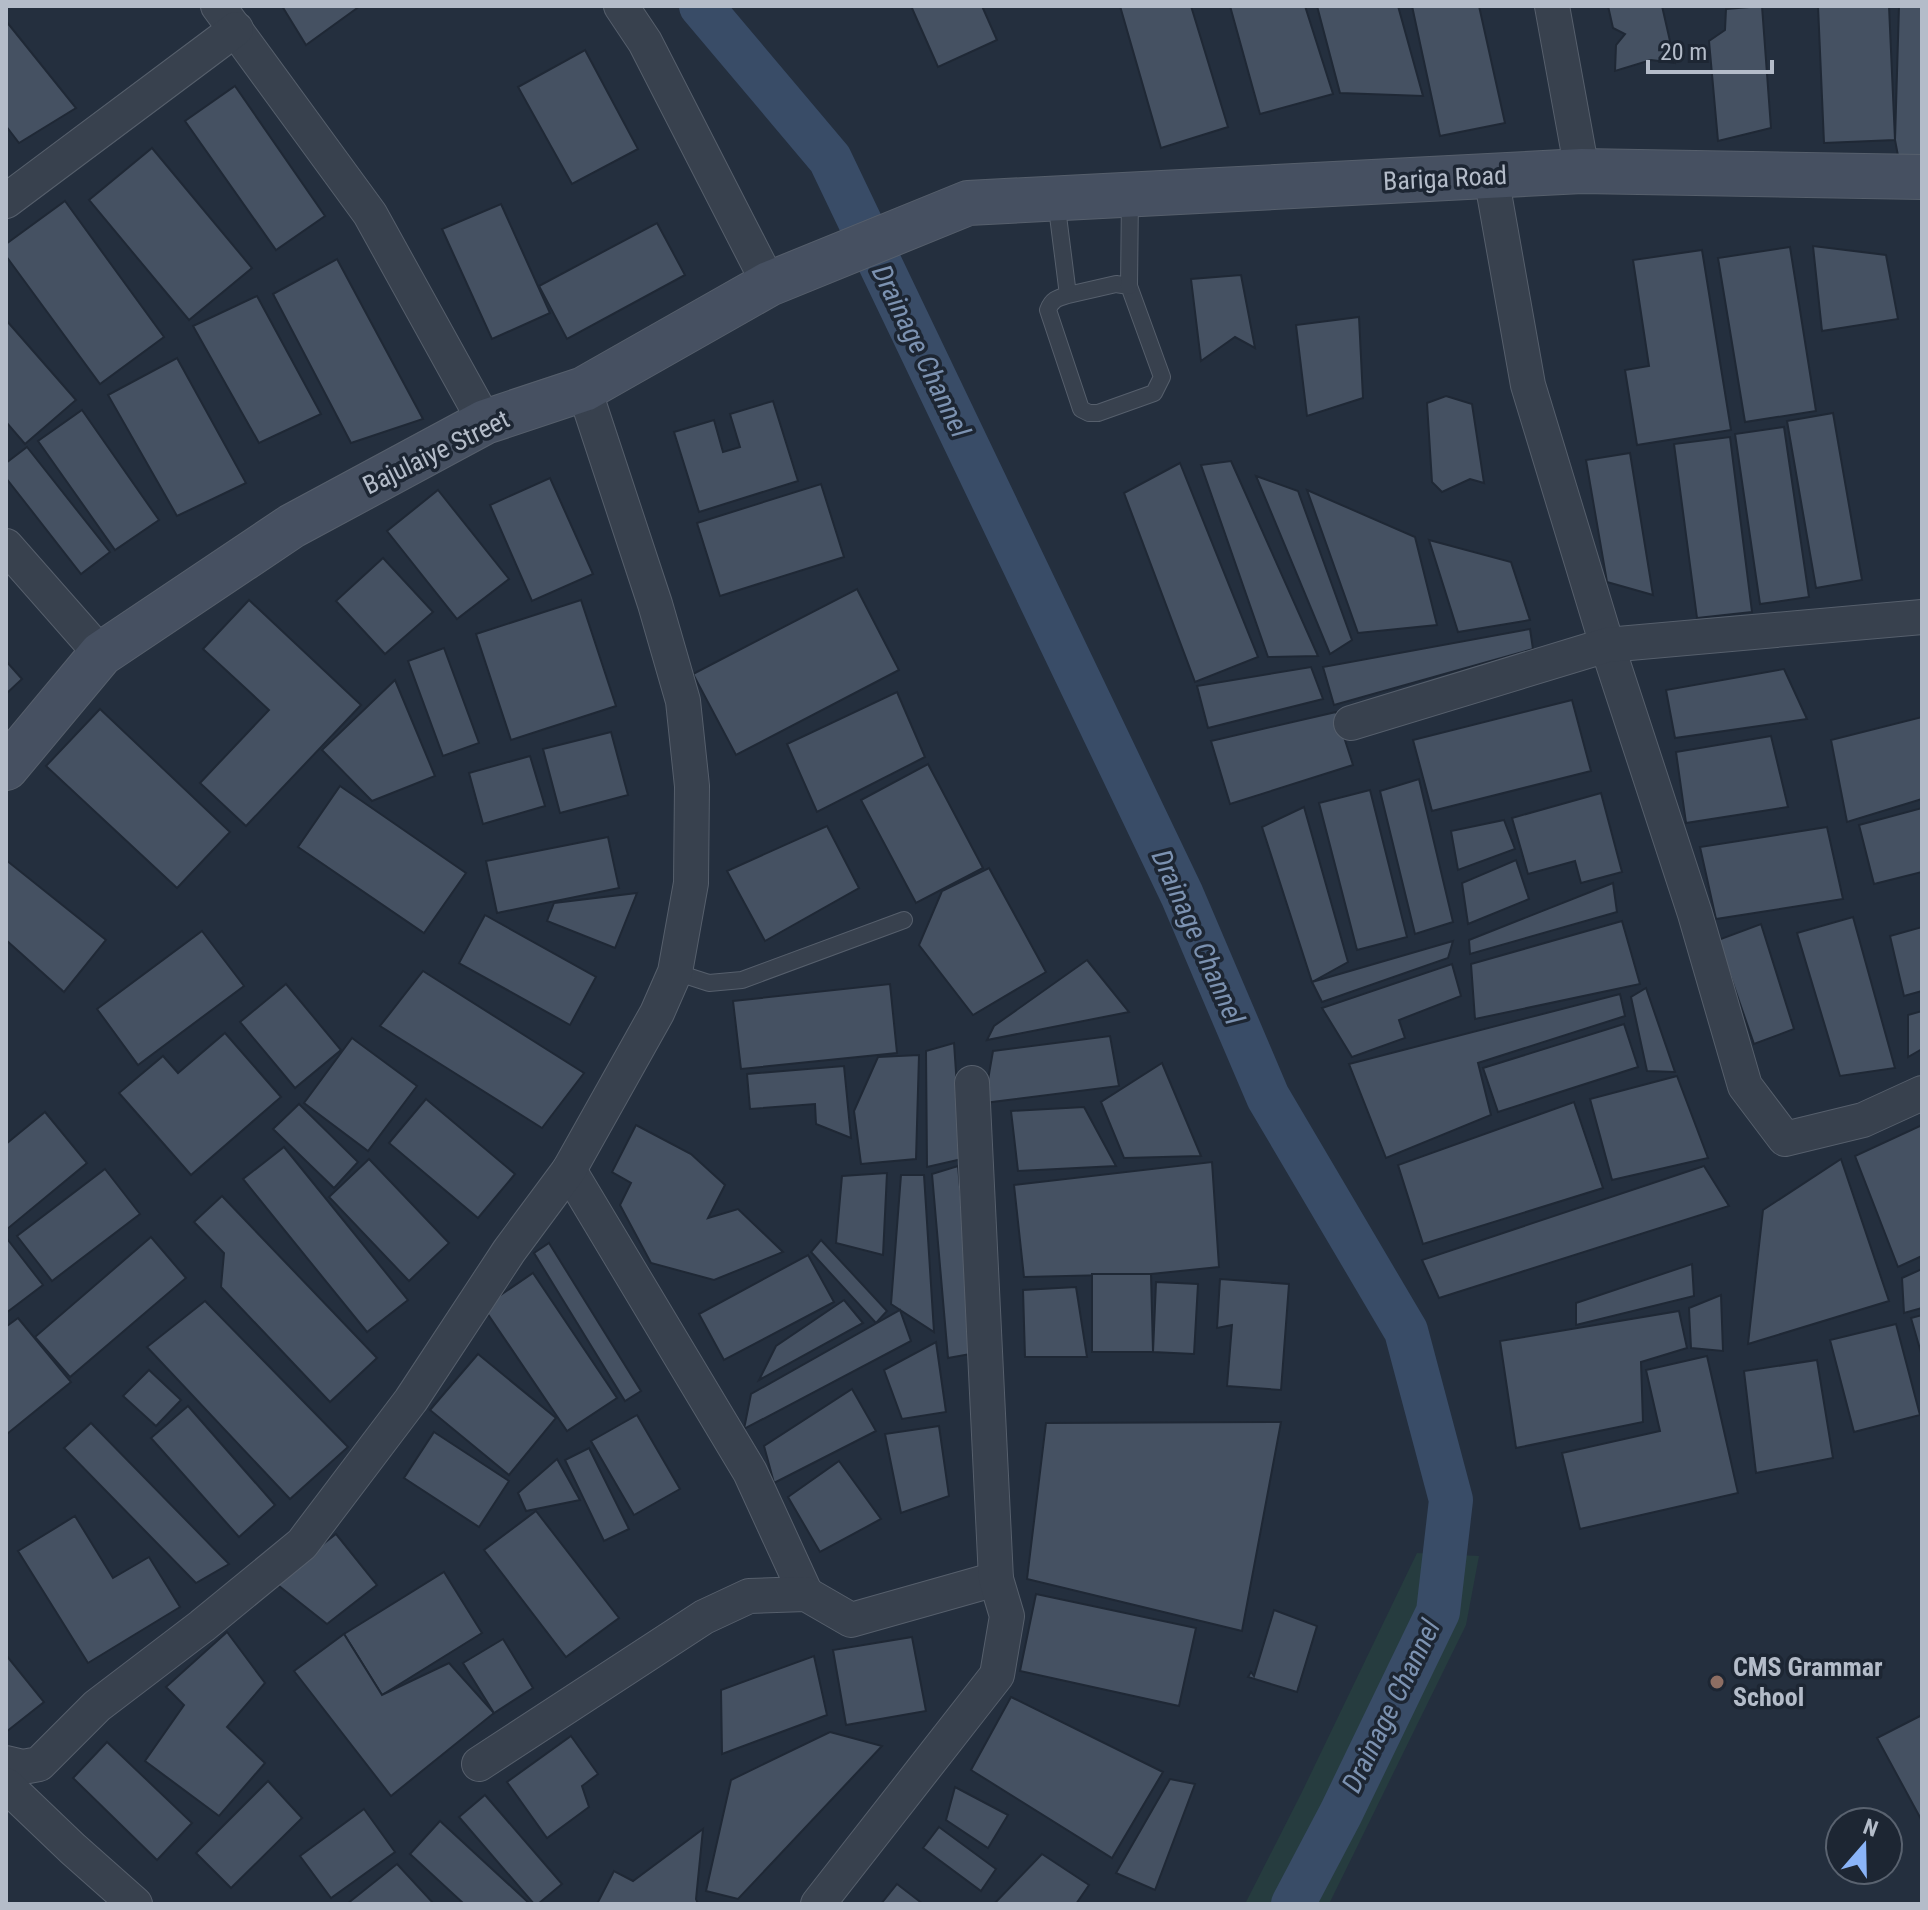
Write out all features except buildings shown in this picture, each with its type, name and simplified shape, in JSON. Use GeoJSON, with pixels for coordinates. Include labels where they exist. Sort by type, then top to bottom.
{"type":"FeatureCollection","features":[{"type":"Feature","properties":{"kind":"street"},"geometry":{"type":"LineString","coordinates":[[621,6],[786,276]]}},
{"type":"Feature","properties":{"kind":"street"},"geometry":{"type":"LineString","coordinates":[[1552,6],[1582,171]]}},
{"type":"Feature","properties":{"kind":"street"},"geometry":{"type":"LineString","coordinates":[[6,201],[227,17],[370,214],[485,422]]}},
{"type":"Feature","properties":{"kind":"street","name":"Bariga Road"},"geometry":{"type":"LineString","coordinates":[[968,203],[1582,171],[1922,177]]}},
{"type":"Feature","properties":{"kind":"street"},"geometry":{"type":"LineString","coordinates":[[1491,176],[1528,385],[1607,645],[1695,914],[1745,1086],[1785,1139],[1863,1120],[1922,1093]]}},
{"type":"Feature","properties":{"kind":"street","name":"Bajulaiye Street"},"geometry":{"type":"LineString","coordinates":[[6,768],[101,654],[292,526],[485,422],[584,389],[786,276],[968,203]]}},
{"type":"Feature","properties":{"kind":"street"},"geometry":{"type":"LineString","coordinates":[[6,1763],[23,1767],[39,1764],[97,1706],[302,1544],[411,1400],[509,1251],[569,1170],[657,1013],[675,972],[691,883],[692,786],[683,701],[655,604],[584,389]]}},
{"type":"Feature","properties":{"kind":"street"},"geometry":{"type":"LineString","coordinates":[[6,546],[101,654]]}},
{"type":"Feature","properties":{"kind":"street"},"geometry":{"type":"LineString","coordinates":[[1351,723],[1607,645],[1922,617]]}},
{"type":"Feature","properties":{"kind":"street"},"geometry":{"type":"LineString","coordinates":[[818,1904],[997,1675],[1007,1616],[996,1579],[972,1083]]}},
{"type":"Feature","properties":{"kind":"street"},"geometry":{"type":"LineString","coordinates":[[569,1170],[750,1472],[806,1594]]}},
{"type":"Feature","properties":{"kind":"street"},"geometry":{"type":"LineString","coordinates":[[479,1764],[704,1617],[749,1596],[806,1594],[851,1620],[996,1579]]}},
{"type":"Feature","properties":{"kind":"street"},"geometry":{"type":"LineString","coordinates":[[6,1785],[135,1904]]}},
{"type":"Feature","properties":{"kind":"lane"},"geometry":{"type":"LineString","coordinates":[[1129,286],[1116,284],[1057,298],[1048,310],[1081,409],[1089,413],[1098,413],[1154,393],[1162,377],[1129,286],[1130,195]]}},
{"type":"Feature","properties":{"kind":"lane"},"geometry":{"type":"LineString","coordinates":[[1056,198],[1068,295]]}},
{"type":"Feature","properties":{"kind":"lane"},"geometry":{"type":"LineString","coordinates":[[675,972],[709,983],[742,980],[904,920]]}},
{"type":"Feature","properties":{"kind":"green space"},"geometry":{"type":"Polygon","coordinates":[[[1417,1553],[1479,1556],[1466,1625],[1329,1904],[1245,1904],[1301,1794],[1417,1553]]]}},
{"type":"Feature","properties":{"kind":"waterway","name":"Drainage Channel"},"geometry":{"type":"LineString","coordinates":[[701,6],[830,159],[1182,895],[1268,1097],[1406,1331],[1451,1500],[1438,1612],[1341,1813],[1293,1904]]}},
{"type":"Feature","properties":{"kind":"place","name":"CMS Grammar School"},"geometry":{"type":"Point","coordinates":[1717,1682]}}]}
